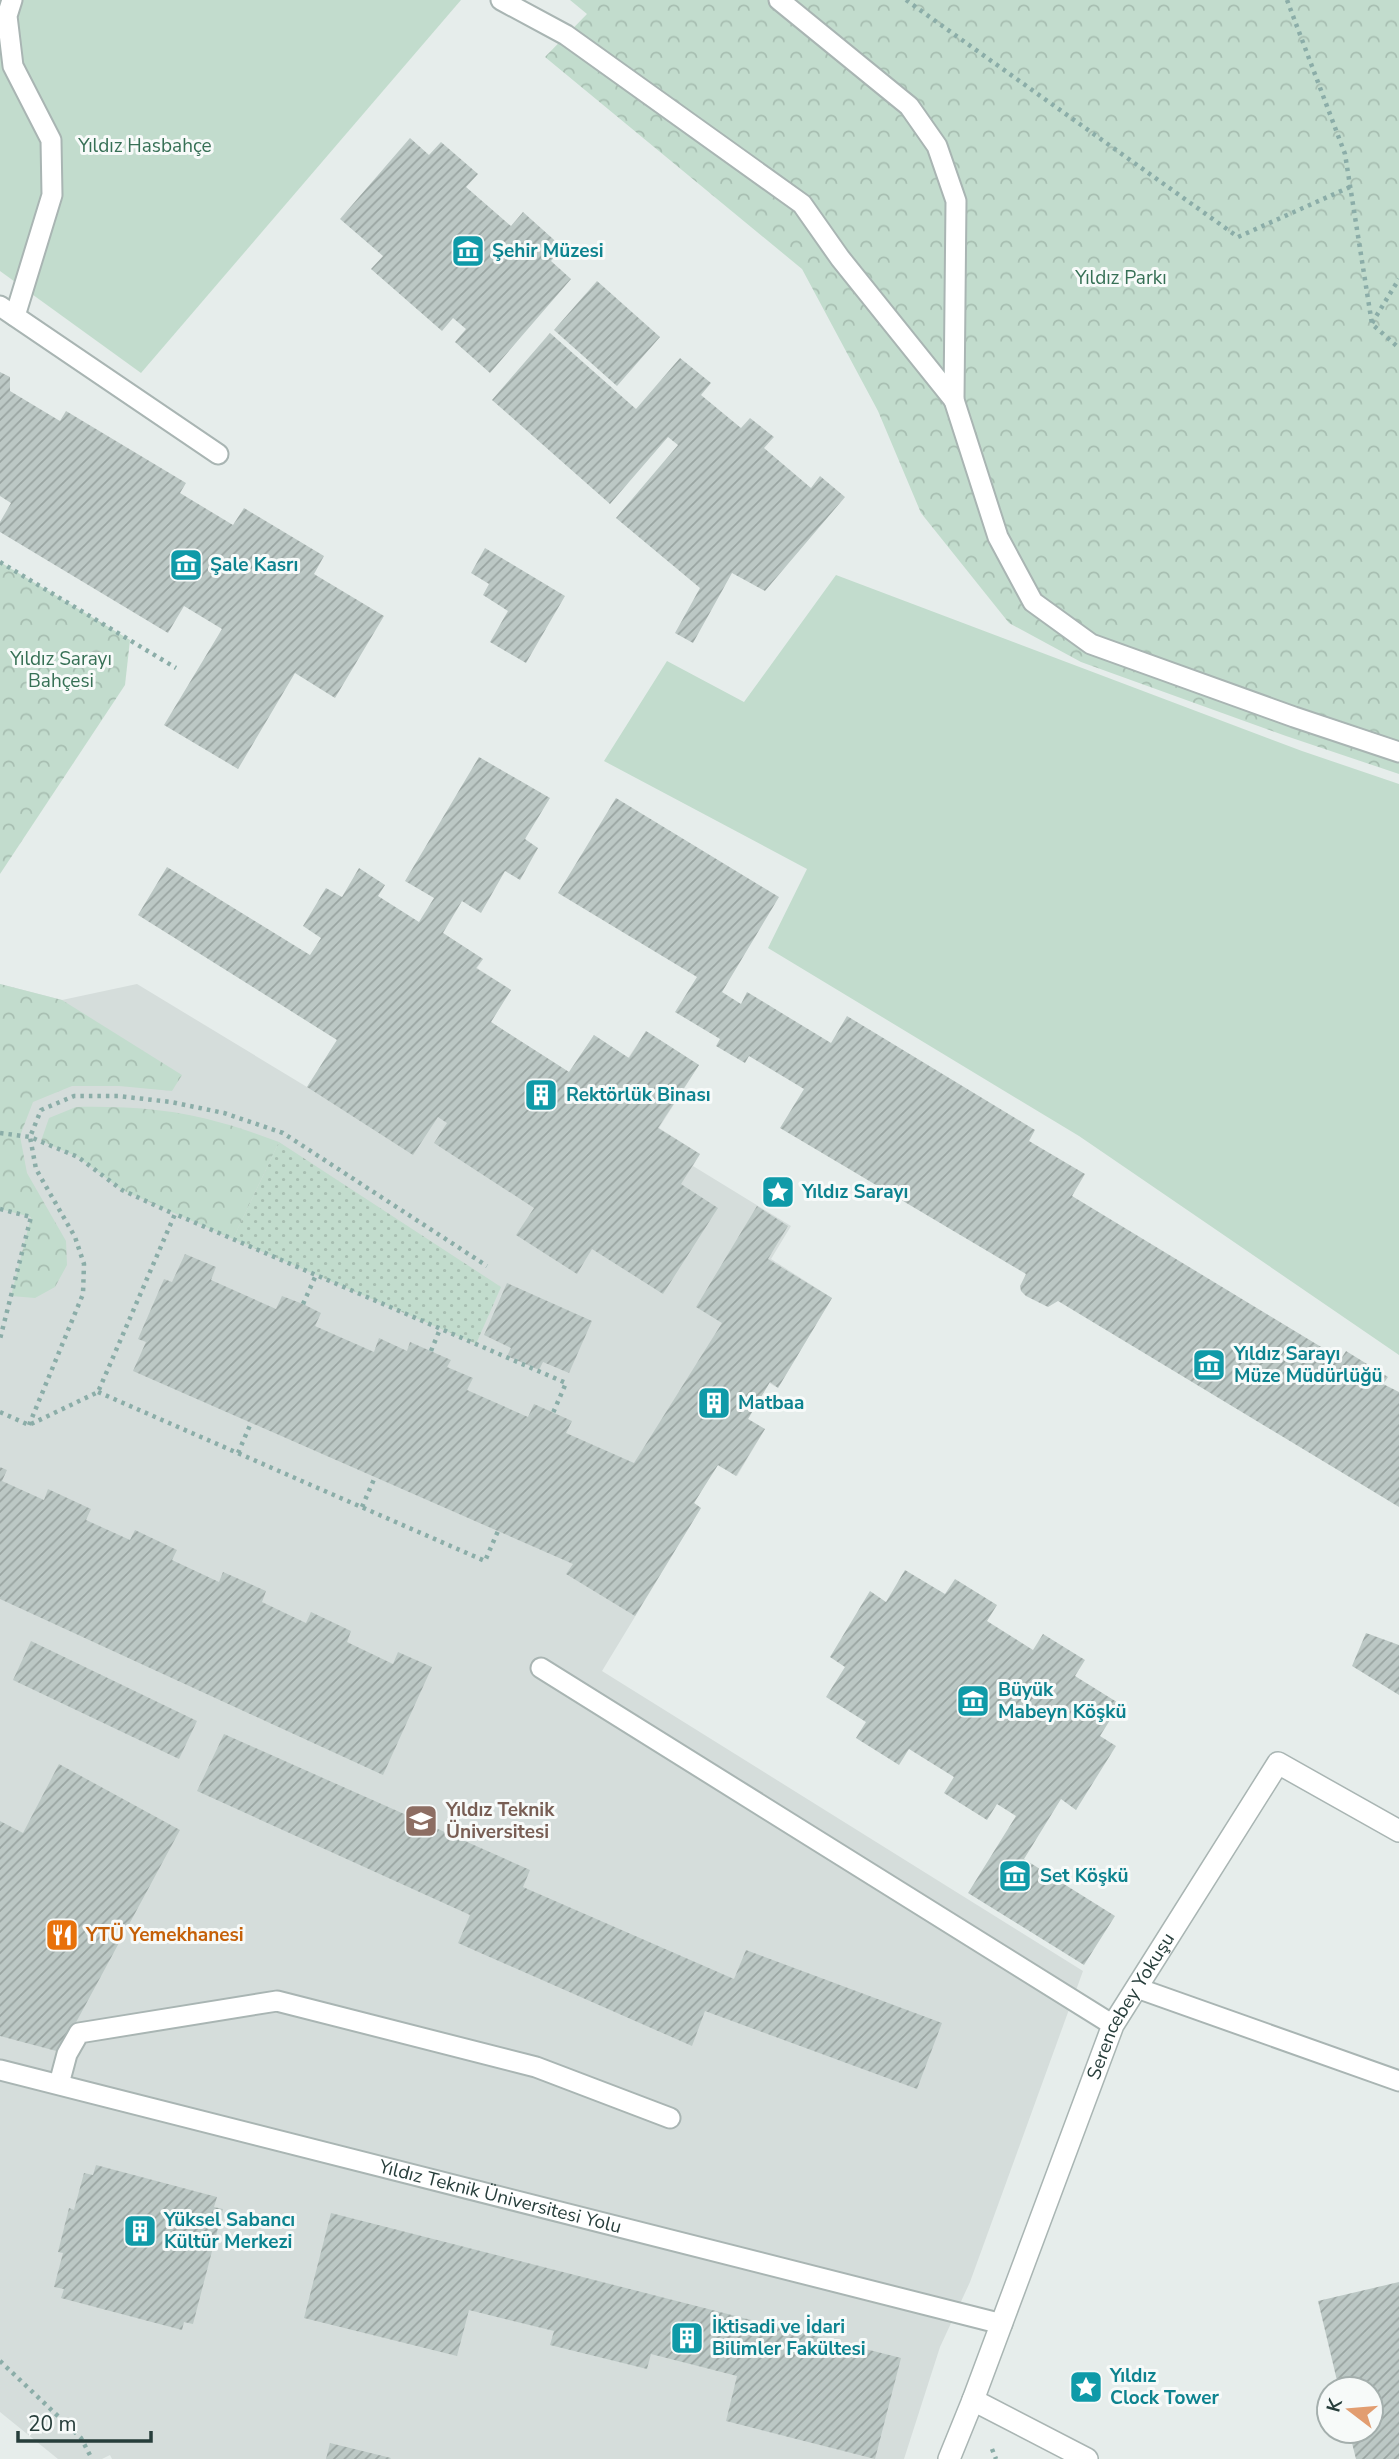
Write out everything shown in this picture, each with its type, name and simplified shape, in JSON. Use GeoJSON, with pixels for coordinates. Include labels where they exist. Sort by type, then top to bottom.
{"type":"FeatureCollection","features":[{"type":"Feature","properties":{"kind":"street","name":"Serencebey Yokuşu"},"geometry":{"type":"LineString","coordinates":[[949,2459],[1113,2025],[1278,1763],[1399,1831]]}},
{"type":"Feature","properties":{"kind":"street"},"geometry":{"type":"LineString","coordinates":[[973,2400],[1087,2459]]}},
{"type":"Feature","properties":{"kind":"lane"},"geometry":{"type":"LineString","coordinates":[[12,0],[7,16],[13,66],[51,140],[52,195],[7,311],[218,454]]}},
{"type":"Feature","properties":{"kind":"lane"},"geometry":{"type":"LineString","coordinates":[[501,0],[566,35],[802,204],[840,258],[954,400]]}},
{"type":"Feature","properties":{"kind":"lane"},"geometry":{"type":"LineString","coordinates":[[779,0],[909,106],[937,146],[956,201],[954,400],[998,537],[1033,602],[1091,644],[1399,752]]}},
{"type":"Feature","properties":{"kind":"lane"},"geometry":{"type":"LineString","coordinates":[[541,1668],[1113,2025]]}},
{"type":"Feature","properties":{"kind":"lane"},"geometry":{"type":"LineString","coordinates":[[1137,1988],[1399,2081]]}},
{"type":"Feature","properties":{"kind":"lane"},"geometry":{"type":"LineString","coordinates":[[59,2084],[66,2054],[79,2033],[277,2001],[536,2067],[670,2118]]}},
{"type":"Feature","properties":{"kind":"lane","name":"Yıldız Teknik Üniversitesi Yolu"},"geometry":{"type":"LineString","coordinates":[[0,2070],[1002,2324]]}},
{"type":"Feature","properties":{"kind":"path"},"geometry":{"type":"LineString","coordinates":[[906,0],[1238,237],[1350,187]]}},
{"type":"Feature","properties":{"kind":"path"},"geometry":{"type":"LineString","coordinates":[[1287,0],[1345,154],[1372,324],[1399,348]]}},
{"type":"Feature","properties":{"kind":"path"},"geometry":{"type":"LineString","coordinates":[[1372,324],[1399,279]]}},
{"type":"Feature","properties":{"kind":"path"},"geometry":{"type":"LineString","coordinates":[[0,562],[176,668]]}},
{"type":"Feature","properties":{"kind":"path"},"geometry":{"type":"LineString","coordinates":[[29,1425],[83,1294],[84,1264],[75,1237],[36,1169],[30,1137],[41,1110],[74,1096],[118,1096],[171,1102],[224,1113],[283,1133],[488,1266]]}},
{"type":"Feature","properties":{"kind":"path"},"geometry":{"type":"LineString","coordinates":[[0,1133],[30,1137],[78,1157],[122,1190],[566,1383],[553,1413]]}},
{"type":"Feature","properties":{"kind":"path"},"geometry":{"type":"LineString","coordinates":[[0,1209],[31,1217],[0,1339]]}},
{"type":"Feature","properties":{"kind":"path"},"geometry":{"type":"LineString","coordinates":[[0,1412],[29,1425],[98,1392],[175,1214]]}},
{"type":"Feature","properties":{"kind":"path"},"geometry":{"type":"LineString","coordinates":[[303,1304],[316,1275]]}},
{"type":"Feature","properties":{"kind":"path"},"geometry":{"type":"LineString","coordinates":[[431,1351],[440,1329]]}},
{"type":"Feature","properties":{"kind":"path"},"geometry":{"type":"LineString","coordinates":[[98,1392],[485,1561],[498,1531]]}},
{"type":"Feature","properties":{"kind":"path"},"geometry":{"type":"LineString","coordinates":[[238,1453],[251,1423]]}},
{"type":"Feature","properties":{"kind":"path"},"geometry":{"type":"LineString","coordinates":[[362,1507],[375,1477]]}},
{"type":"Feature","properties":{"kind":"path"},"geometry":{"type":"LineString","coordinates":[[0,2361],[81,2438],[92,2459]]}},
{"type":"Feature","properties":{"kind":"shaded area","name":"Yıldız Teknik Üniversitesi"},"geometry":{"type":"Polygon","coordinates":[[[443,933],[483,959],[477,968],[511,990],[491,1022],[569,1072],[594,1035],[628,1058],[646,1031],[699,1065],[659,1128],[700,1154],[693,1166],[791,1226],[771,1259],[832,1298],[778,1388],[769,1383],[748,1419],[765,1429],[737,1476],[717,1465],[694,1503],[701,1508],[602,1671],[1083,1971],[970,2282],[940,2347],[904,2459],[112,2459],[110,2455],[102,2459],[58,2459],[0,2412],[0,984],[62,1000],[137,984],[307,1087],[337,1040],[443,933]]]}},
{"type":"Feature","properties":{"kind":"green space","name":"Yıldız Hasbahçe"},"geometry":{"type":"Polygon","coordinates":[[[0,0],[461,0],[141,373],[0,271],[0,0]]]}},
{"type":"Feature","properties":{"kind":"green space","name":"Yıldız Parkı"},"geometry":{"type":"Polygon","coordinates":[[[570,0],[1399,0],[1399,774],[1081,662],[1009,623],[921,513],[878,411],[802,269],[545,57],[587,14],[570,0]]]}},
{"type":"Feature","properties":{"kind":"green space","name":"Yıldız Sarayı Bahçesi"},"geometry":{"type":"Polygon","coordinates":[[[0,562],[130,640],[125,685],[0,874],[0,562]]]}},
{"type":"Feature","properties":{"kind":"green space"},"geometry":{"type":"Polygon","coordinates":[[[836,575],[1302,751],[1399,784],[1399,1355],[1079,1136],[768,948],[807,869],[604,761],[667,661],[744,702],[836,575]]]}},
{"type":"Feature","properties":{"kind":"green space"},"geometry":{"type":"Polygon","coordinates":[[[0,984],[62,1000],[182,1075],[172,1091],[119,1086],[72,1086],[33,1102],[20,1136],[27,1173],[66,1241],[67,1265],[55,1287],[35,1298],[11,1296],[31,1217],[0,1209],[0,984]]]}},
{"type":"Feature","properties":{"kind":"green space"},"geometry":{"type":"Polygon","coordinates":[[[76,1107],[131,1108],[186,1114],[279,1142],[233,1239],[122,1190],[78,1157],[41,1141],[49,1118],[76,1107]]]}},
{"type":"Feature","properties":{"kind":"green space"},"geometry":{"type":"Polygon","coordinates":[[[279,1142],[501,1287],[476,1344],[233,1239],[279,1142]]]}},
{"type":"Feature","properties":{"kind":"building","name":"Şehir Müzesi"},"geometry":{"type":"Polygon","coordinates":[[[410,138],[429,155],[441,142],[478,174],[466,187],[511,226],[523,212],[562,247],[551,261],[571,279],[490,373],[455,342],[466,329],[453,318],[442,331],[371,269],[383,256],[340,219],[410,138]]]}},
{"type":"Feature","properties":{"kind":"building"},"geometry":{"type":"Polygon","coordinates":[[[597,281],[660,337],[617,386],[554,330],[597,281]]]}},
{"type":"Feature","properties":{"kind":"building"},"geometry":{"type":"Polygon","coordinates":[[[550,333],[636,409],[680,358],[711,383],[701,395],[741,428],[750,418],[774,437],[764,448],[811,488],[820,476],[845,497],[765,591],[732,573],[693,643],[675,633],[700,588],[616,518],[678,445],[668,437],[610,504],[492,400],[550,333]]]}},
{"type":"Feature","properties":{"kind":"building","name":"Şale Kasrı"},"geometry":{"type":"Polygon","coordinates":[[[0,372],[10,377],[10,391],[60,421],[66,411],[186,483],[180,493],[233,525],[244,508],[324,556],[314,574],[384,616],[335,698],[295,673],[238,769],[164,725],[222,629],[184,606],[168,633],[0,532],[0,522],[11,503],[0,496],[0,372]]]}},
{"type":"Feature","properties":{"kind":"building"},"geometry":{"type":"Polygon","coordinates":[[[485,548],[565,596],[526,663],[490,642],[508,611],[483,595],[489,584],[471,573],[485,548]]]}},
{"type":"Feature","properties":{"kind":"building"},"geometry":{"type":"Polygon","coordinates":[[[479,757],[550,798],[525,839],[538,848],[520,880],[505,871],[481,913],[462,901],[443,933],[483,959],[476,968],[511,990],[491,1022],[569,1072],[594,1035],[629,1058],[646,1031],[699,1065],[658,1128],[700,1154],[681,1184],[718,1208],[663,1294],[592,1249],[577,1274],[516,1235],[534,1208],[434,1143],[447,1123],[438,1117],[413,1155],[307,1087],[337,1040],[138,915],[167,867],[310,955],[321,938],[303,926],[326,888],[342,897],[359,868],[385,885],[378,896],[419,922],[434,898],[405,881],[479,757]]]}},
{"type":"Feature","properties":{"kind":"building"},"geometry":{"type":"Polygon","coordinates":[[[616,798],[779,897],[722,992],[741,1004],[747,992],[831,1043],[847,1016],[1035,1130],[1029,1141],[1085,1174],[1072,1196],[1341,1359],[1346,1351],[1388,1377],[1383,1384],[1399,1392],[1399,1507],[1058,1301],[1048,1307],[1026,1296],[1020,1286],[1026,1274],[780,1128],[804,1089],[749,1056],[745,1063],[716,1046],[720,1039],[675,1012],[697,977],[558,893],[616,798]]]}},
{"type":"Feature","properties":{"kind":"building"},"geometry":{"type":"Polygon","coordinates":[[[757,1206],[788,1226],[768,1259],[832,1298],[778,1388],[770,1382],[748,1419],[765,1429],[736,1476],[718,1465],[694,1503],[701,1508],[635,1616],[566,1574],[573,1564],[133,1371],[146,1342],[138,1339],[164,1279],[172,1282],[185,1254],[216,1267],[211,1280],[276,1309],[282,1296],[303,1304],[321,1313],[315,1326],[374,1352],[379,1338],[407,1351],[410,1342],[451,1360],[447,1367],[473,1378],[467,1390],[528,1417],[534,1404],[572,1421],[566,1433],[634,1463],[722,1323],[696,1307],[757,1206]]]}},
{"type":"Feature","properties":{"kind":"building"},"geometry":{"type":"Polygon","coordinates":[[[507,1283],[592,1321],[569,1373],[543,1362],[539,1370],[507,1356],[511,1348],[484,1335],[507,1283]]]}},
{"type":"Feature","properties":{"kind":"building"},"geometry":{"type":"Polygon","coordinates":[[[0,1467],[7,1470],[2,1481],[44,1500],[48,1489],[91,1509],[86,1520],[130,1540],[135,1530],[177,1550],[172,1560],[219,1582],[223,1572],[266,1591],[262,1602],[306,1623],[311,1612],[351,1631],[347,1642],[393,1664],[398,1652],[432,1667],[383,1775],[0,1599],[0,1467]]]}},
{"type":"Feature","properties":{"kind":"building","name":"Büyük Mabeyn Köşkü"},"geometry":{"type":"Polygon","coordinates":[[[905,1570],[945,1594],[955,1579],[997,1605],[987,1621],[1033,1650],[1043,1634],[1085,1660],[1075,1676],[1120,1704],[1100,1736],[1116,1746],[1076,1810],[1061,1799],[1024,1859],[1115,1916],[1084,1965],[968,1893],[1016,1816],[997,1804],[987,1820],[944,1793],[954,1777],[909,1749],[899,1765],[856,1738],[866,1722],[826,1697],[845,1667],[830,1657],[870,1591],[886,1602],[905,1570]]]}},
{"type":"Feature","properties":{"kind":"building"},"geometry":{"type":"Polygon","coordinates":[[[1366,1633],[1399,1645],[1399,1695],[1352,1666],[1366,1633]]]}},
{"type":"Feature","properties":{"kind":"building"},"geometry":{"type":"Polygon","coordinates":[[[31,1641],[197,1721],[179,1759],[13,1680],[31,1641]]]}},
{"type":"Feature","properties":{"kind":"building"},"geometry":{"type":"Polygon","coordinates":[[[224,1734],[530,1870],[523,1887],[734,1979],[746,1950],[942,2023],[917,2089],[705,2011],[692,2046],[458,1943],[470,1915],[197,1791],[224,1734]]]}},
{"type":"Feature","properties":{"kind":"building","name":"YTÜ Yemekhanesi"},"geometry":{"type":"Polygon","coordinates":[[[59,1764],[180,1830],[60,2052],[0,2036],[0,1821],[23,1833],[59,1764]]]}},
{"type":"Feature","properties":{"kind":"building","name":"Yüksel Sabancı Kültür Merkezi"},"geometry":{"type":"Polygon","coordinates":[[[96,2165],[217,2197],[214,2207],[223,2209],[193,2324],[184,2322],[182,2330],[61,2298],[64,2289],[54,2287],[63,2253],[58,2252],[69,2208],[74,2210],[84,2173],[93,2175],[96,2165]]]}},
{"type":"Feature","properties":{"kind":"building","name":"İktisadi ve İdari Bilimler Fakültesi"},"geometry":{"type":"Polygon","coordinates":[[[331,2213],[901,2358],[875,2459],[726,2421],[737,2376],[651,2354],[647,2369],[550,2345],[554,2331],[469,2310],[457,2356],[304,2318],[331,2213]]]}},
{"type":"Feature","properties":{"kind":"building"},"geometry":{"type":"Polygon","coordinates":[[[1399,2282],[1399,2459],[1356,2459],[1352,2445],[1385,2445],[1385,2375],[1336,2375],[1318,2301],[1399,2282]]]}},
{"type":"Feature","properties":{"kind":"building"},"geometry":{"type":"Polygon","coordinates":[[[330,2443],[391,2458],[326,2459],[330,2443]]]}},
{"type":"Feature","properties":{"kind":"place","name":"Şehir Müzesi"},"geometry":{"type":"Point","coordinates":[468,251]}},
{"type":"Feature","properties":{"kind":"place","name":"Şale Kasrı"},"geometry":{"type":"Point","coordinates":[186,565]}},
{"type":"Feature","properties":{"kind":"place","name":"Rektörlük Binası"},"geometry":{"type":"Point","coordinates":[541,1095]}},
{"type":"Feature","properties":{"kind":"place","name":"Yıldız Sarayı"},"geometry":{"type":"Point","coordinates":[778,1192]}},
{"type":"Feature","properties":{"kind":"place","name":"Yıldız Sarayı Müze Müdürlüğü"},"geometry":{"type":"Point","coordinates":[1209,1365]}},
{"type":"Feature","properties":{"kind":"place","name":"Matbaa"},"geometry":{"type":"Point","coordinates":[714,1403]}},
{"type":"Feature","properties":{"kind":"place","name":"Büyük Mabeyn Köşkü"},"geometry":{"type":"Point","coordinates":[973,1701]}},
{"type":"Feature","properties":{"kind":"place","name":"Yıldız Teknik Üniversitesi"},"geometry":{"type":"Point","coordinates":[421,1821]}},
{"type":"Feature","properties":{"kind":"place","name":"Set Köşkü"},"geometry":{"type":"Point","coordinates":[1015,1876]}},
{"type":"Feature","properties":{"kind":"place","name":"YTÜ Yemekhanesi"},"geometry":{"type":"Point","coordinates":[62,1935]}},
{"type":"Feature","properties":{"kind":"place","name":"Yüksel Sabancı Kültür Merkezi"},"geometry":{"type":"Point","coordinates":[140,2231]}},
{"type":"Feature","properties":{"kind":"place","name":"İktisadi ve İdari Bilimler Fakültesi"},"geometry":{"type":"Point","coordinates":[687,2338]}},
{"type":"Feature","properties":{"kind":"place","name":"Yıldız Clock Tower"},"geometry":{"type":"Point","coordinates":[1086,2387]}}]}
